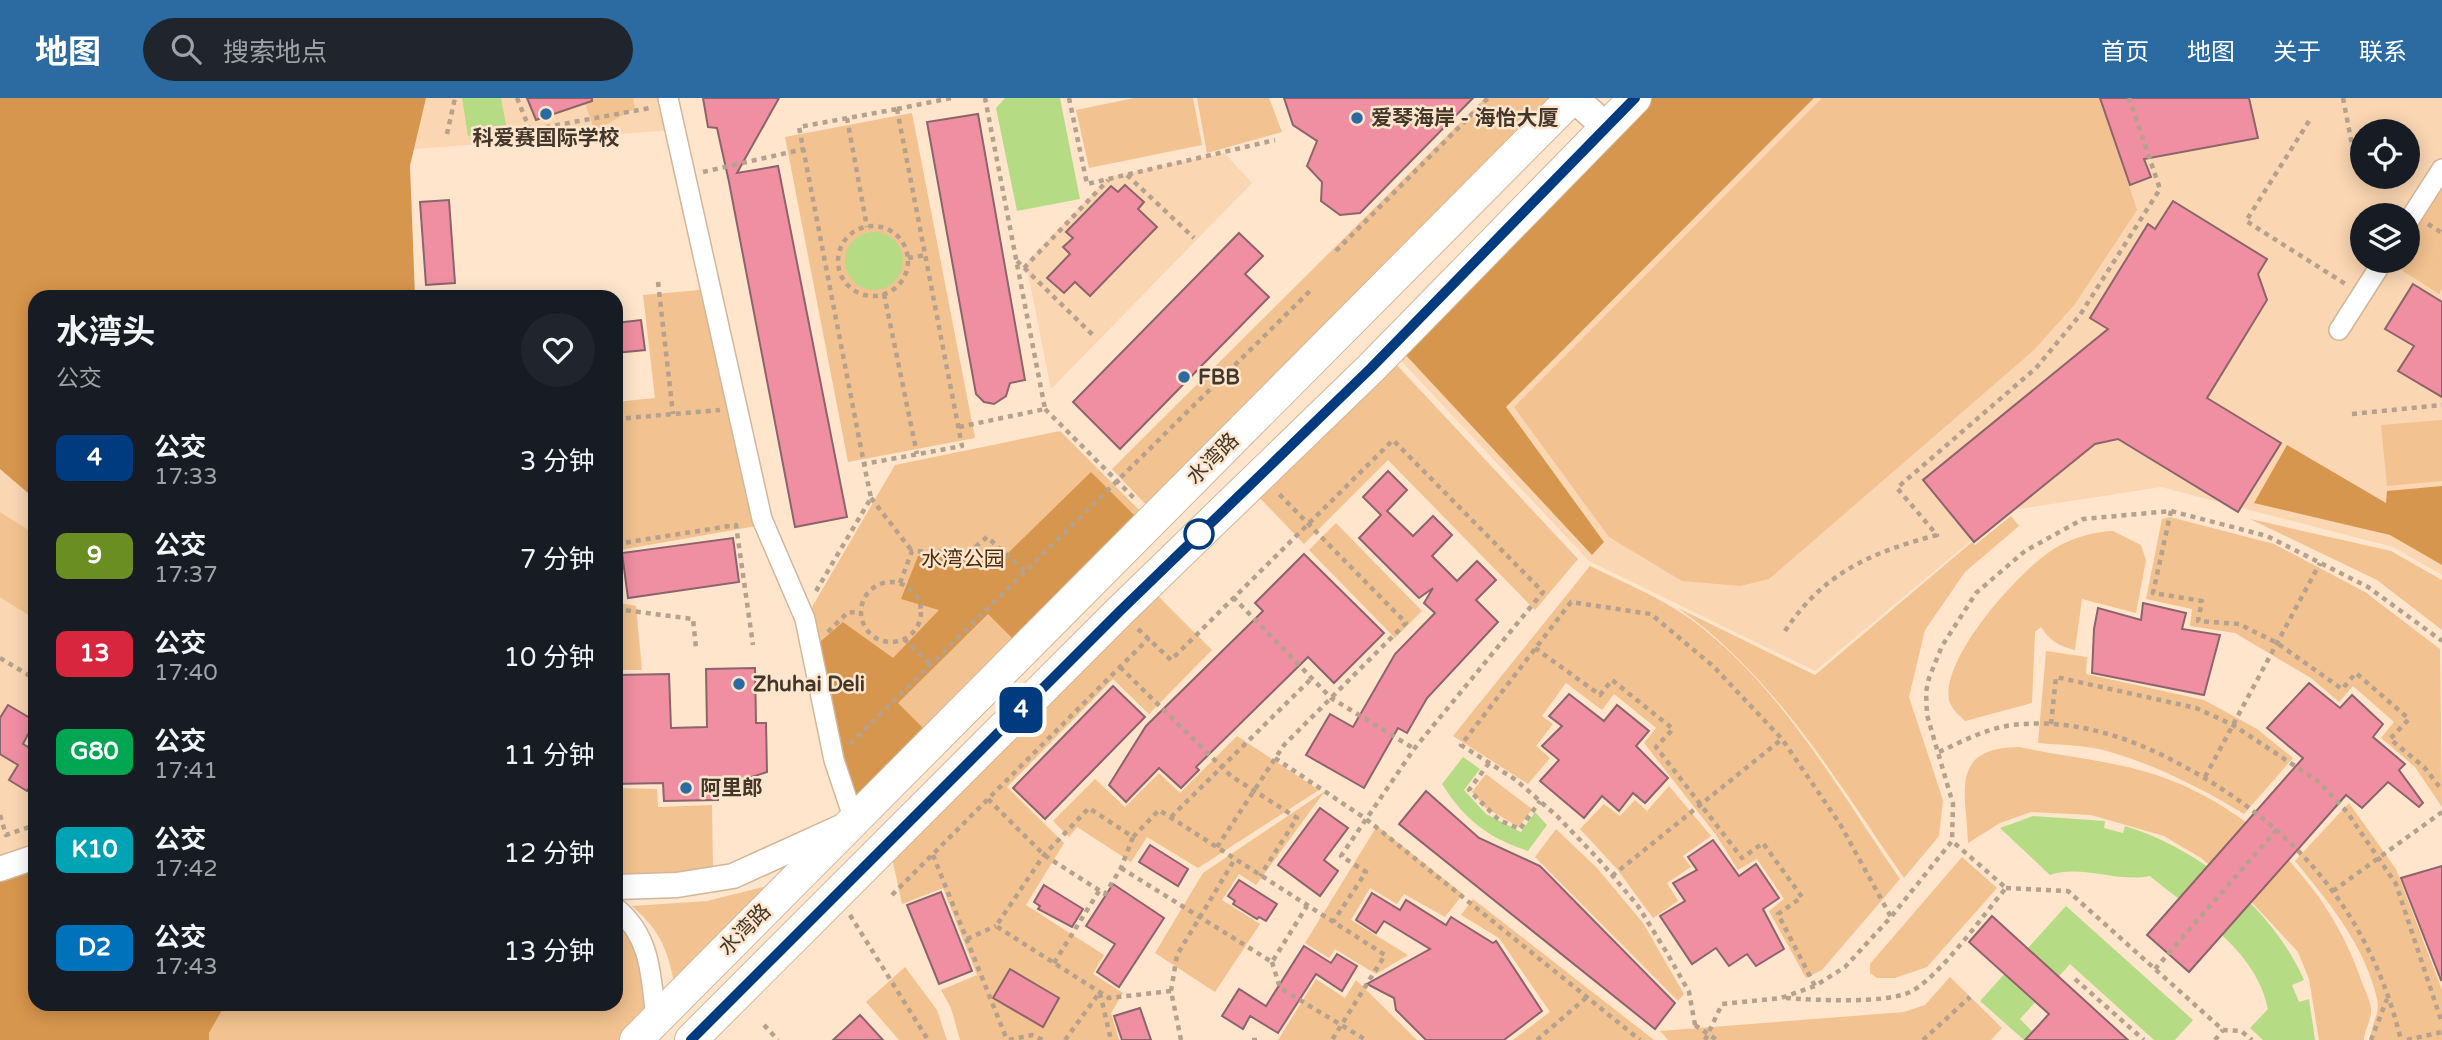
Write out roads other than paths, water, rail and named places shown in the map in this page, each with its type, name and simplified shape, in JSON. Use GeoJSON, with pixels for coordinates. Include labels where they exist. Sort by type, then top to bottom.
{"type":"FeatureCollection","features":[{"type":"Feature","properties":{"kind":"main road"},"geometry":{"type":"LineString","coordinates":[[1573,98],[1606,127]]}},
{"type":"Feature","properties":{"kind":"main road","name":"水湾路"},"geometry":{"type":"LineString","coordinates":[[646,1030],[1573,98]]}},
{"type":"Feature","properties":{"kind":"main road","name":"水湾路"},"geometry":{"type":"LineString","coordinates":[[691,1040],[1120,611],[1371,368],[1635,98]]}},
{"type":"Feature","properties":{"kind":"street"},"geometry":{"type":"LineString","coordinates":[[669,102],[762,519],[802,613],[834,760],[854,820]]}},
{"type":"Feature","properties":{"kind":"street"},"geometry":{"type":"LineString","coordinates":[[2420,203],[2442,169]]}},
{"type":"Feature","properties":{"kind":"street"},"geometry":{"type":"LineString","coordinates":[[2339,330],[2375,273]]}},
{"type":"Feature","properties":{"kind":"street","name":"水湾路"},"geometry":{"type":"LineString","coordinates":[[623,887],[677,886],[733,876],[854,820]]}},
{"type":"Feature","properties":{"kind":"street"},"geometry":{"type":"LineString","coordinates":[[0,869],[28,859]]}},
{"type":"Feature","properties":{"kind":"street"},"geometry":{"type":"LineString","coordinates":[[623,915],[639,932],[648,953],[646,1030]]}},
{"type":"Feature","properties":{"kind":"place","name":"科爱赛国际学校"},"geometry":{"type":"Point","coordinates":[546,114]}},
{"type":"Feature","properties":{"kind":"place","name":"爱琴海岸 - 海怡大厦"},"geometry":{"type":"Point","coordinates":[1357,118]}},
{"type":"Feature","properties":{"kind":"place","name":"FBB"},"geometry":{"type":"Point","coordinates":[1184,377]}},
{"type":"Feature","properties":{"kind":"place","name":"Zhuhai Deli"},"geometry":{"type":"Point","coordinates":[739,684]}},
{"type":"Feature","properties":{"kind":"place","name":"阿里郎"},"geometry":{"type":"Point","coordinates":[686,788]}},
{"type":"Feature","properties":{"kind":"park label","name":"水湾公园"},"geometry":{"type":"Point","coordinates":[963,559]}}]}
